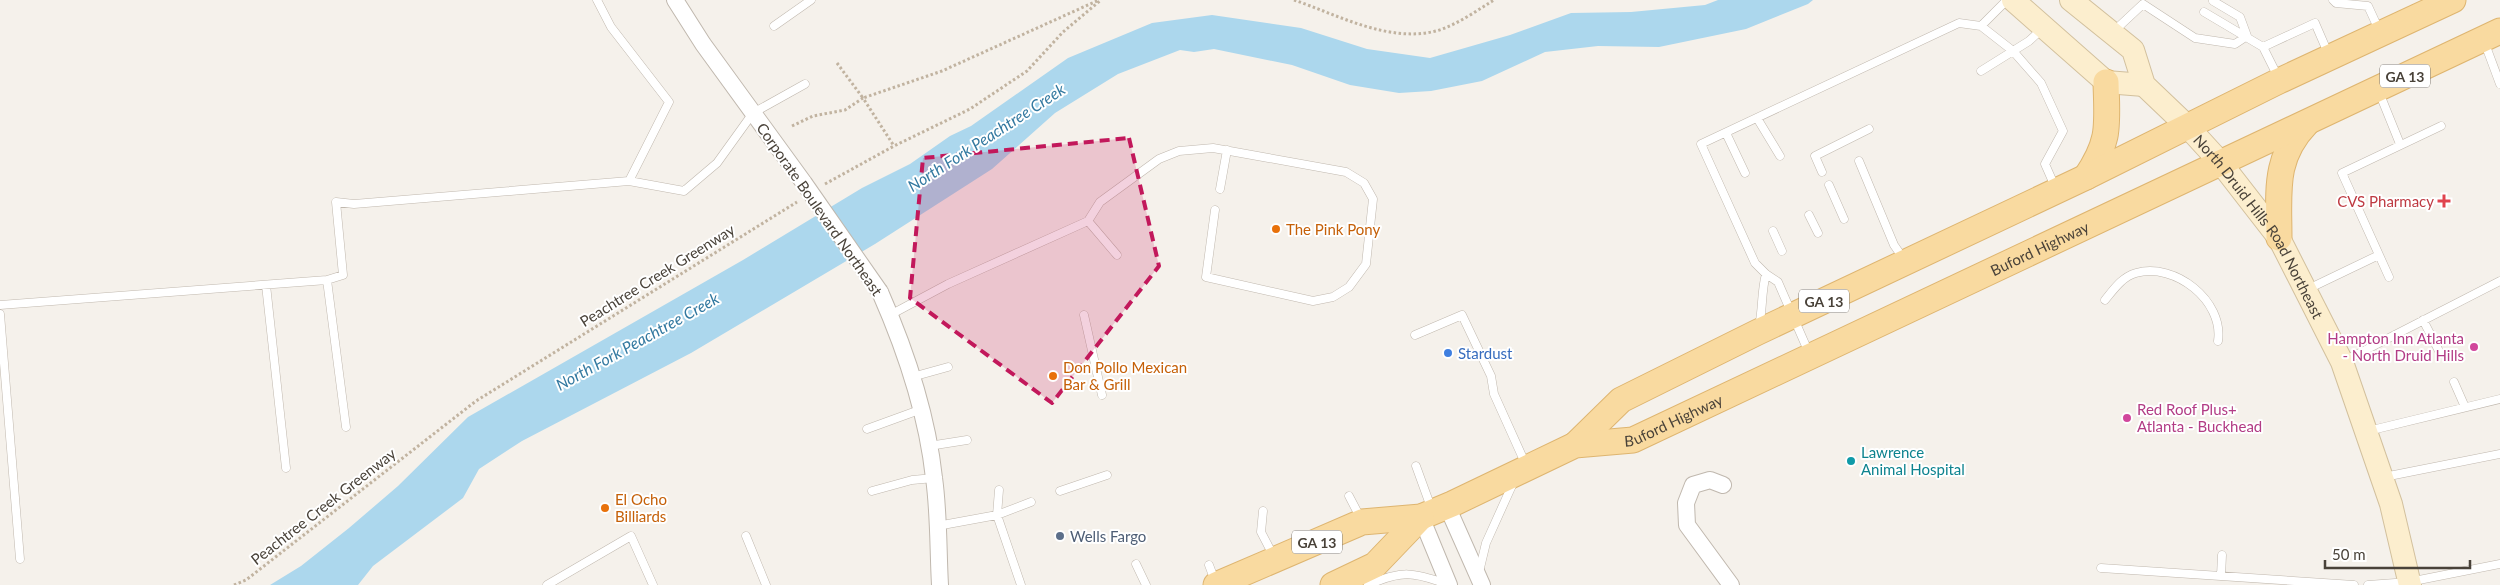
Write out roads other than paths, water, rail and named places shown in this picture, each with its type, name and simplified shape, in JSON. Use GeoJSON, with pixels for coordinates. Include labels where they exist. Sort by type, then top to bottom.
{"type":"FeatureCollection","features":[{"type":"Feature","properties":{"kind":"main road"},"geometry":{"type":"LineString","coordinates":[[2013,0],[2106,82],[2144,85]]}},
{"type":"Feature","properties":{"kind":"main road","name":"North Druid Hills Road Northeast"},"geometry":{"type":"LineString","coordinates":[[2071,0],[2133,50],[2144,85],[2187,126],[2220,162],[2279,238],[2342,362],[2391,504],[2410,584]]}},
{"type":"Feature","properties":{"kind":"main road","name":"Buford Highway"},"geometry":{"type":"LineString","coordinates":[[1333,585],[1375,565],[1434,512],[1575,445],[1621,400],[1758,332],[2086,177],[2279,81],[2381,34],[2442,2]]}},
{"type":"Feature","properties":{"kind":"main road","name":"Buford Highway"},"geometry":{"type":"LineString","coordinates":[[1575,445],[1632,440],[2492,35]]}},
{"type":"Feature","properties":{"kind":"main road"},"geometry":{"type":"LineString","coordinates":[[2086,177],[2100,157],[2106,140],[2106,82]]}},
{"type":"Feature","properties":{"kind":"main road"},"geometry":{"type":"LineString","coordinates":[[2279,238],[2279,188],[2282,162],[2295,135],[2311,120]]}},
{"type":"Feature","properties":{"kind":"main road","name":"Buford Highway"},"geometry":{"type":"LineString","coordinates":[[1214,578],[1276,561],[1362,522],[1434,512]]}},
{"type":"Feature","properties":{"kind":"street","name":"Corporate Boulevard Northeast"},"geometry":{"type":"LineString","coordinates":[[675,0],[702,44],[753,113],[811,186],[880,292],[890,315],[922,409],[934,478],[940,585]]}},
{"type":"Feature","properties":{"kind":"street"},"geometry":{"type":"LineString","coordinates":[[1723,485],[1710,480],[1694,485],[1686,503],[1687,525],[1731,585]]}},
{"type":"Feature","properties":{"kind":"street"},"geometry":{"type":"LineString","coordinates":[[1434,512],[1480,581]]}},
{"type":"Feature","properties":{"kind":"street"},"geometry":{"type":"LineString","coordinates":[[1434,512],[1449,585]]}},
{"type":"Feature","properties":{"kind":"lane"},"geometry":{"type":"LineString","coordinates":[[597,0],[611,27],[669,102],[629,181]]}},
{"type":"Feature","properties":{"kind":"lane"},"geometry":{"type":"LineString","coordinates":[[774,26],[811,0]]}},
{"type":"Feature","properties":{"kind":"lane"},"geometry":{"type":"LineString","coordinates":[[1981,26],[2007,0]]}},
{"type":"Feature","properties":{"kind":"lane"},"geometry":{"type":"LineString","coordinates":[[2213,0],[2240,17],[2247,36]]}},
{"type":"Feature","properties":{"kind":"lane"},"geometry":{"type":"LineString","coordinates":[[2333,0],[2368,6],[2381,34]]}},
{"type":"Feature","properties":{"kind":"lane"},"geometry":{"type":"LineString","coordinates":[[2112,33],[2145,2],[2195,38],[2235,44],[2247,36]]}},
{"type":"Feature","properties":{"kind":"lane"},"geometry":{"type":"LineString","coordinates":[[2204,12],[2263,47],[2279,81]]}},
{"type":"Feature","properties":{"kind":"lane"},"geometry":{"type":"LineString","coordinates":[[1810,356],[1778,282],[1755,263],[1701,144],[1959,23],[1981,26],[2013,51],[2041,83],[2063,131],[2044,164],[2057,190]]}},
{"type":"Feature","properties":{"kind":"lane"},"geometry":{"type":"LineString","coordinates":[[2263,47],[2316,23],[2329,58]]}},
{"type":"Feature","properties":{"kind":"lane"},"geometry":{"type":"LineString","coordinates":[[1981,71],[2029,42],[2044,27]]}},
{"type":"Feature","properties":{"kind":"lane"},"geometry":{"type":"LineString","coordinates":[[2492,35],[2500,84]]}},
{"type":"Feature","properties":{"kind":"lane"},"geometry":{"type":"LineString","coordinates":[[0,305],[327,280],[343,275],[336,202],[354,204],[629,181],[684,192],[717,163],[753,113],[805,84]]}},
{"type":"Feature","properties":{"kind":"lane"},"geometry":{"type":"LineString","coordinates":[[2378,89],[2400,144]]}},
{"type":"Feature","properties":{"kind":"lane"},"geometry":{"type":"LineString","coordinates":[[1758,118],[1780,156]]}},
{"type":"Feature","properties":{"kind":"lane"},"geometry":{"type":"LineString","coordinates":[[2389,277],[2342,173],[2441,126]]}},
{"type":"Feature","properties":{"kind":"lane"},"geometry":{"type":"LineString","coordinates":[[1822,172],[1815,156],[1869,129]]}},
{"type":"Feature","properties":{"kind":"lane"},"geometry":{"type":"LineString","coordinates":[[1726,132],[1744,173]]}},
{"type":"Feature","properties":{"kind":"lane"},"geometry":{"type":"LineString","coordinates":[[890,315],[948,284],[1088,222],[1100,202],[1159,159],[1179,151],[1213,148],[1346,172],[1364,183],[1372,199],[1366,264],[1348,287],[1333,297],[1313,301],[1206,277],[1215,210]]}},
{"type":"Feature","properties":{"kind":"lane"},"geometry":{"type":"LineString","coordinates":[[1220,189],[1227,150]]}},
{"type":"Feature","properties":{"kind":"lane"},"geometry":{"type":"LineString","coordinates":[[1859,162],[1894,245],[1906,262]]}},
{"type":"Feature","properties":{"kind":"lane"},"geometry":{"type":"LineString","coordinates":[[1829,185],[1844,219]]}},
{"type":"Feature","properties":{"kind":"lane"},"geometry":{"type":"LineString","coordinates":[[1809,215],[1818,233]]}},
{"type":"Feature","properties":{"kind":"lane"},"geometry":{"type":"LineString","coordinates":[[1088,222],[1117,256]]}},
{"type":"Feature","properties":{"kind":"lane"},"geometry":{"type":"LineString","coordinates":[[1774,231],[1782,251]]}},
{"type":"Feature","properties":{"kind":"lane"},"geometry":{"type":"LineString","coordinates":[[2306,290],[2379,255]]}},
{"type":"Feature","properties":{"kind":"lane"},"geometry":{"type":"LineString","coordinates":[[2105,300],[2121,280],[2136,273],[2157,271],[2177,278],[2200,293],[2213,308],[2220,328],[2218,341]]}},
{"type":"Feature","properties":{"kind":"lane"},"geometry":{"type":"LineString","coordinates":[[1758,332],[1762,312],[1762,288],[1766,274]]}},
{"type":"Feature","properties":{"kind":"lane"},"geometry":{"type":"LineString","coordinates":[[327,280],[346,427]]}},
{"type":"Feature","properties":{"kind":"lane"},"geometry":{"type":"LineString","coordinates":[[2342,362],[2500,281]]}},
{"type":"Feature","properties":{"kind":"lane"},"geometry":{"type":"LineString","coordinates":[[266,285],[286,468]]}},
{"type":"Feature","properties":{"kind":"lane"},"geometry":{"type":"LineString","coordinates":[[0,314],[20,559]]}},
{"type":"Feature","properties":{"kind":"lane"},"geometry":{"type":"LineString","coordinates":[[1084,315],[1102,395]]}},
{"type":"Feature","properties":{"kind":"lane"},"geometry":{"type":"LineString","coordinates":[[1415,335],[1462,315],[1491,376],[1494,394],[1522,470],[1486,543],[1480,581]]}},
{"type":"Feature","properties":{"kind":"lane"},"geometry":{"type":"LineString","coordinates":[[2423,320],[2439,351]]}},
{"type":"Feature","properties":{"kind":"lane"},"geometry":{"type":"LineString","coordinates":[[912,377],[948,367]]}},
{"type":"Feature","properties":{"kind":"lane"},"geometry":{"type":"LineString","coordinates":[[2454,382],[2465,407]]}},
{"type":"Feature","properties":{"kind":"lane"},"geometry":{"type":"LineString","coordinates":[[2366,431],[2500,399]]}},
{"type":"Feature","properties":{"kind":"lane"},"geometry":{"type":"LineString","coordinates":[[867,429],[922,409]]}},
{"type":"Feature","properties":{"kind":"lane"},"geometry":{"type":"LineString","coordinates":[[929,446],[967,440]]}},
{"type":"Feature","properties":{"kind":"lane"},"geometry":{"type":"LineString","coordinates":[[2382,477],[2500,454]]}},
{"type":"Feature","properties":{"kind":"lane"},"geometry":{"type":"LineString","coordinates":[[1416,466],[1434,512]]}},
{"type":"Feature","properties":{"kind":"lane"},"geometry":{"type":"LineString","coordinates":[[1060,491],[1107,475]]}},
{"type":"Feature","properties":{"kind":"lane"},"geometry":{"type":"LineString","coordinates":[[872,491],[912,480],[934,478]]}},
{"type":"Feature","properties":{"kind":"lane"},"geometry":{"type":"LineString","coordinates":[[999,490],[997,515],[1021,585]]}},
{"type":"Feature","properties":{"kind":"lane"},"geometry":{"type":"LineString","coordinates":[[1349,496],[1362,522]]}},
{"type":"Feature","properties":{"kind":"lane"},"geometry":{"type":"LineString","coordinates":[[937,526],[997,515],[1031,502]]}},
{"type":"Feature","properties":{"kind":"lane"},"geometry":{"type":"LineString","coordinates":[[1263,511],[1261,532],[1276,561]]}},
{"type":"Feature","properties":{"kind":"lane"},"geometry":{"type":"LineString","coordinates":[[547,585],[631,536],[653,585]]}},
{"type":"Feature","properties":{"kind":"lane"},"geometry":{"type":"LineString","coordinates":[[746,536],[766,585]]}},
{"type":"Feature","properties":{"kind":"lane"},"geometry":{"type":"LineString","coordinates":[[2221,576],[2222,555]]}},
{"type":"Feature","properties":{"kind":"lane"},"geometry":{"type":"LineString","coordinates":[[1136,564],[1146,585]]}},
{"type":"Feature","properties":{"kind":"lane"},"geometry":{"type":"LineString","coordinates":[[2368,585],[2410,584],[2500,564]]}},
{"type":"Feature","properties":{"kind":"lane"},"geometry":{"type":"LineString","coordinates":[[2101,568],[2354,585]]}},
{"type":"Feature","properties":{"kind":"lane"},"geometry":{"type":"LineString","coordinates":[[1368,585],[1399,573],[1423,576],[1449,585]]}},
{"type":"Feature","properties":{"kind":"water","name":"North Fork Peachtree Creek"},"geometry":{"type":"Polygon","coordinates":[[[1718,0],[1813,0],[1808,4],[1746,29],[1659,47],[1598,46],[1545,52],[1482,81],[1431,91],[1399,93],[1350,85],[1292,65],[1214,49],[1194,52],[1180,50],[1118,74],[1055,113],[992,169],[875,244],[691,353],[522,441],[479,469],[463,498],[373,566],[358,585],[270,585],[301,566],[349,528],[398,486],[468,417],[743,260],[862,188],[910,164],[950,136],[971,126],[1068,58],[1152,23],[1212,15],[1301,28],[1367,49],[1430,58],[1510,35],[1571,13],[1631,12],[1705,5],[1718,0]]]}},
{"type":"Feature","properties":{"kind":"place","name":"CVS Pharmacy"},"geometry":{"type":"Point","coordinates":[2444,201]}},
{"type":"Feature","properties":{"kind":"place","name":"The Pink Pony"},"geometry":{"type":"Point","coordinates":[1276,229]}},
{"type":"Feature","properties":{"kind":"place","name":"Hampton Inn Atlanta - North Druid Hills"},"geometry":{"type":"Point","coordinates":[2474,347]}},
{"type":"Feature","properties":{"kind":"place","name":"Stardust"},"geometry":{"type":"Point","coordinates":[1448,353]}},
{"type":"Feature","properties":{"kind":"place","name":"Don Pollo Mexican Bar & Grill"},"geometry":{"type":"Point","coordinates":[1053,376]}},
{"type":"Feature","properties":{"kind":"place","name":"Red Roof Plus+ Atlanta - Buckhead"},"geometry":{"type":"Point","coordinates":[2127,418]}},
{"type":"Feature","properties":{"kind":"place","name":"Lawrence Animal Hospital"},"geometry":{"type":"Point","coordinates":[1851,461]}},
{"type":"Feature","properties":{"kind":"place","name":"El Ocho Billiards"},"geometry":{"type":"Point","coordinates":[605,508]}},
{"type":"Feature","properties":{"kind":"place","name":"Wells Fargo"},"geometry":{"type":"Point","coordinates":[1060,536]}}]}
